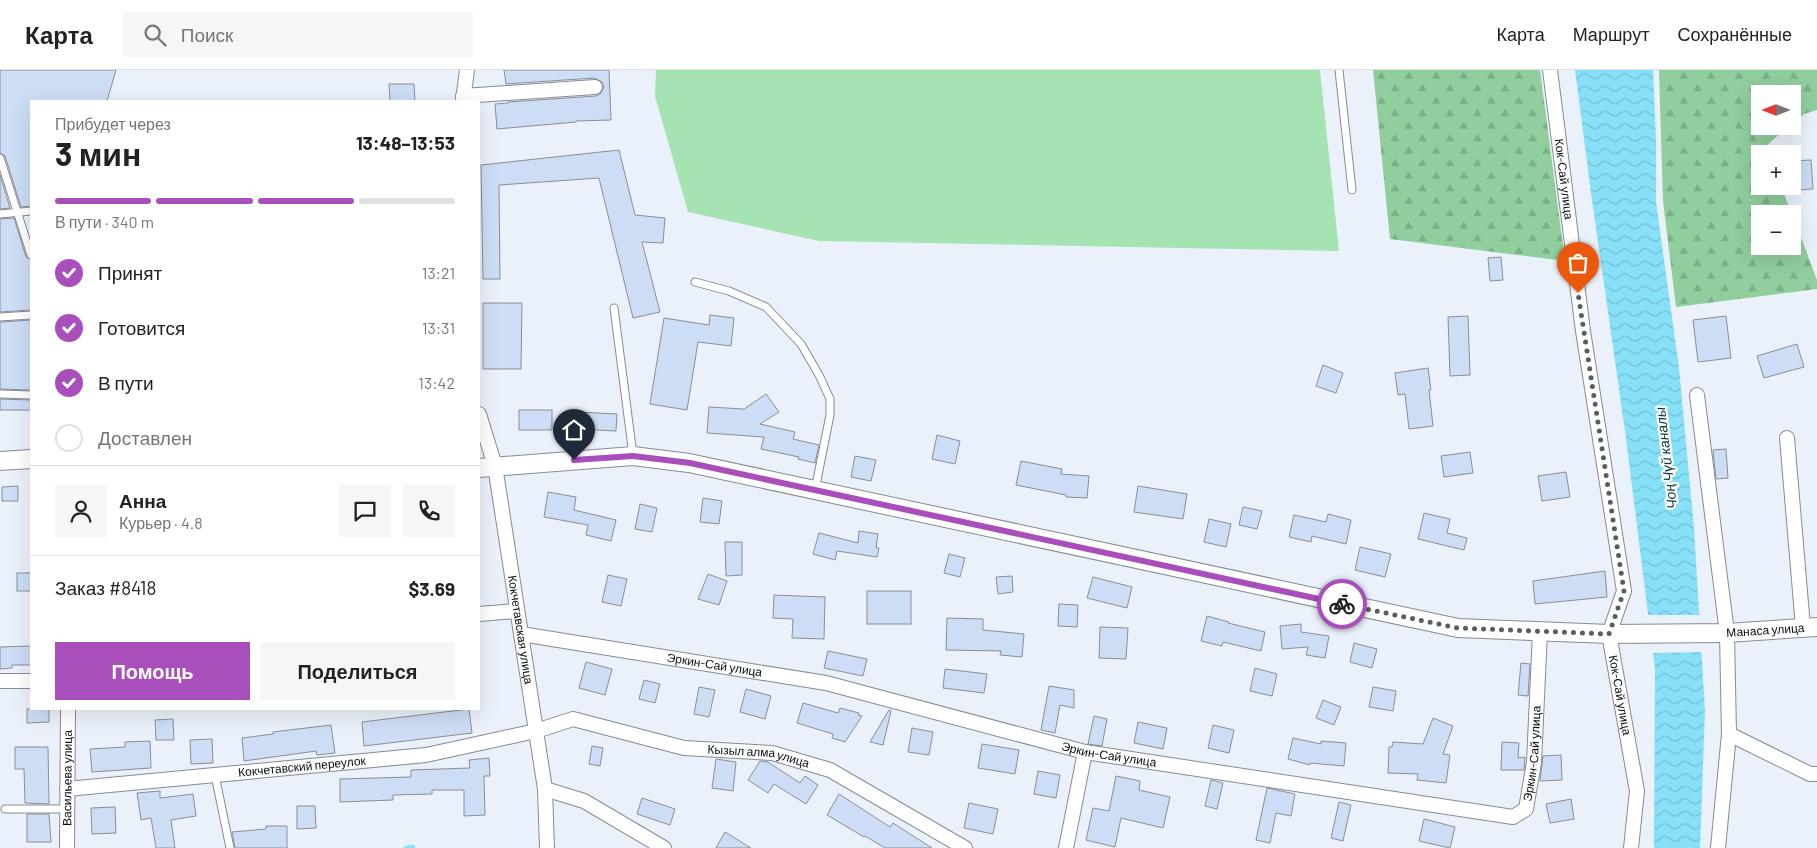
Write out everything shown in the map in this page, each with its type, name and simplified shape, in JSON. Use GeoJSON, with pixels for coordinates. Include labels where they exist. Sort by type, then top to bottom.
{"type":"FeatureCollection","features":[{"type":"Feature","properties":{"kind":"street"},"geometry":{"type":"LineString","coordinates":[[467,70],[463,98],[595,87]]}},
{"type":"Feature","properties":{"kind":"street","name":"Кок-Сай улица"},"geometry":{"type":"LineString","coordinates":[[1550,70],[1583,331],[1624,591],[1609,634],[1637,791],[1631,848]]}},
{"type":"Feature","properties":{"kind":"street"},"geometry":{"type":"LineString","coordinates":[[1697,394],[1729,734],[1718,848]]}},
{"type":"Feature","properties":{"kind":"street","name":"Кокчетавская улица"},"geometry":{"type":"LineString","coordinates":[[480,421],[487,467],[521,634],[544,789],[547,848]]}},
{"type":"Feature","properties":{"kind":"street"},"geometry":{"type":"LineString","coordinates":[[1787,438],[1810,627]]}},
{"type":"Feature","properties":{"kind":"street"},"geometry":{"type":"LineString","coordinates":[[487,467],[633,456],[690,463],[1458,628],[1609,634]]}},
{"type":"Feature","properties":{"kind":"street"},"geometry":{"type":"LineString","coordinates":[[0,461],[30,459]]}},
{"type":"Feature","properties":{"kind":"street"},"geometry":{"type":"LineString","coordinates":[[480,614],[516,611]]}},
{"type":"Feature","properties":{"kind":"street","name":"Манаса улица"},"geometry":{"type":"LineString","coordinates":[[1609,634],[1720,633],[1810,627]]}},
{"type":"Feature","properties":{"kind":"street","name":"Эркин-Сай улица"},"geometry":{"type":"LineString","coordinates":[[521,634],[826,683],[1086,752],[1513,817],[1526,809],[1534,762],[1540,632]]}},
{"type":"Feature","properties":{"kind":"street"},"geometry":{"type":"LineString","coordinates":[[0,681],[30,681]]}},
{"type":"Feature","properties":{"kind":"street","name":"Васильева улица"},"geometry":{"type":"LineString","coordinates":[[67,848],[68,710]]}},
{"type":"Feature","properties":{"kind":"street","name":"Кызыл алма улица"},"geometry":{"type":"LineString","coordinates":[[536,732],[573,720],[684,748],[772,753],[830,770],[965,848]]}},
{"type":"Feature","properties":{"kind":"street","name":"Кокчетавский переулок"},"geometry":{"type":"LineString","coordinates":[[67,789],[426,754],[536,732]]}},
{"type":"Feature","properties":{"kind":"street"},"geometry":{"type":"LineString","coordinates":[[1729,734],[1810,774],[1817,774]]}},
{"type":"Feature","properties":{"kind":"street"},"geometry":{"type":"LineString","coordinates":[[1066,848],[1086,752]]}},
{"type":"Feature","properties":{"kind":"street"},"geometry":{"type":"LineString","coordinates":[[544,789],[584,801],[664,848]]}},
{"type":"Feature","properties":{"kind":"lane"},"geometry":{"type":"LineString","coordinates":[[1339,70],[1352,190]]}},
{"type":"Feature","properties":{"kind":"lane"},"geometry":{"type":"LineString","coordinates":[[0,158],[30,252]]}},
{"type":"Feature","properties":{"kind":"lane"},"geometry":{"type":"LineString","coordinates":[[0,214],[30,212]]}},
{"type":"Feature","properties":{"kind":"lane"},"geometry":{"type":"LineString","coordinates":[[695,282],[729,291],[766,307],[801,344],[819,375],[830,399],[830,407],[815,490]]}},
{"type":"Feature","properties":{"kind":"lane"},"geometry":{"type":"LineString","coordinates":[[614,308],[633,456]]}},
{"type":"Feature","properties":{"kind":"lane"},"geometry":{"type":"LineString","coordinates":[[0,317],[30,314]]}},
{"type":"Feature","properties":{"kind":"lane"},"geometry":{"type":"LineString","coordinates":[[0,394],[30,395]]}},
{"type":"Feature","properties":{"kind":"lane"},"geometry":{"type":"LineString","coordinates":[[215,775],[230,848]]}},
{"type":"Feature","properties":{"kind":"lane"},"geometry":{"type":"LineString","coordinates":[[5,809],[67,809]]}},
{"type":"Feature","properties":{"kind":"green space"},"geometry":{"type":"Polygon","coordinates":[[[656,70],[1320,70],[1339,251],[819,241],[688,212],[655,96],[656,70]]]}},
{"type":"Feature","properties":{"kind":"green space"},"geometry":{"type":"Polygon","coordinates":[[[1373,70],[1540,70],[1565,261],[1390,239],[1373,70]]]}},
{"type":"Feature","properties":{"kind":"green space"},"geometry":{"type":"Polygon","coordinates":[[[1659,70],[1817,70],[1817,110],[1801,117],[1801,85],[1751,85],[1751,135],[1779,135],[1767,145],[1751,145],[1751,195],[1785,195],[1788,205],[1751,205],[1751,255],[1801,255],[1801,237],[1817,280],[1817,289],[1676,307],[1663,201],[1659,70]]]}},
{"type":"Feature","properties":{"kind":"water","name":"Чоң Чүй каналы"},"geometry":{"type":"Polygon","coordinates":[[[1575,70],[1653,70],[1656,202],[1679,368],[1694,528],[1705,711],[1700,848],[1654,848],[1655,669],[1625,431],[1575,70]]]}},
{"type":"Feature","properties":{"kind":"pier"},"geometry":{"type":"Polygon","coordinates":[[[1646,615],[1701,615],[1704,652],[1651,653],[1646,615]]]}},
{"type":"Feature","properties":{"kind":"building"},"geometry":{"type":"Polygon","coordinates":[[[0,70],[116,70],[107,100],[30,100],[30,206],[21,207],[5,156],[0,153],[0,70]]]}},
{"type":"Feature","properties":{"kind":"building"},"geometry":{"type":"Polygon","coordinates":[[[504,70],[609,70],[611,120],[576,121],[497,129],[495,104],[596,96],[600,94],[604,87],[602,82],[594,78],[506,84],[504,70]]]}},
{"type":"Feature","properties":{"kind":"building"},"geometry":{"type":"Polygon","coordinates":[[[389,84],[414,84],[415,100],[390,100],[389,84]]]}},
{"type":"Feature","properties":{"kind":"building"},"geometry":{"type":"Polygon","coordinates":[[[619,150],[635,215],[665,218],[663,243],[642,242],[660,312],[633,318],[599,178],[499,185],[500,279],[483,279],[481,165],[619,150]]]}},
{"type":"Feature","properties":{"kind":"building"},"geometry":{"type":"Polygon","coordinates":[[[1811,160],[1813,189],[1801,190],[1801,161],[1811,160]]]}},
{"type":"Feature","properties":{"kind":"building"},"geometry":{"type":"Polygon","coordinates":[[[0,175],[10,208],[0,209],[0,175]]]}},
{"type":"Feature","properties":{"kind":"building"},"geometry":{"type":"Polygon","coordinates":[[[14,218],[26,257],[30,259],[30,310],[0,312],[0,219],[14,218]]]}},
{"type":"Feature","properties":{"kind":"building"},"geometry":{"type":"Polygon","coordinates":[[[1501,257],[1503,280],[1490,281],[1488,258],[1501,257]]]}},
{"type":"Feature","properties":{"kind":"building"},"geometry":{"type":"Polygon","coordinates":[[[483,303],[522,303],[521,369],[483,369],[483,303]]]}},
{"type":"Feature","properties":{"kind":"building"},"geometry":{"type":"Polygon","coordinates":[[[710,315],[734,318],[731,346],[698,342],[687,410],[650,404],[664,318],[709,325],[710,315]]]}},
{"type":"Feature","properties":{"kind":"building"},"geometry":{"type":"Polygon","coordinates":[[[1468,316],[1470,375],[1450,376],[1448,317],[1468,316]]]}},
{"type":"Feature","properties":{"kind":"building"},"geometry":{"type":"Polygon","coordinates":[[[1726,316],[1731,358],[1698,362],[1693,320],[1726,316]]]}},
{"type":"Feature","properties":{"kind":"building"},"geometry":{"type":"Polygon","coordinates":[[[30,320],[30,390],[0,389],[0,322],[30,320]]]}},
{"type":"Feature","properties":{"kind":"building"},"geometry":{"type":"Polygon","coordinates":[[[1797,344],[1804,367],[1764,378],[1757,356],[1797,344]]]}},
{"type":"Feature","properties":{"kind":"building"},"geometry":{"type":"Polygon","coordinates":[[[1323,365],[1343,373],[1336,393],[1316,386],[1323,365]]]}},
{"type":"Feature","properties":{"kind":"building"},"geometry":{"type":"Polygon","coordinates":[[[1428,368],[1433,426],[1409,429],[1405,394],[1398,395],[1395,373],[1428,368]]]}},
{"type":"Feature","properties":{"kind":"building"},"geometry":{"type":"Polygon","coordinates":[[[766,394],[779,412],[760,424],[795,432],[793,439],[819,445],[815,463],[798,459],[799,457],[761,449],[764,437],[707,433],[709,407],[744,409],[766,394]]]}},
{"type":"Feature","properties":{"kind":"building"},"geometry":{"type":"Polygon","coordinates":[[[0,399],[30,400],[30,410],[0,410],[0,399]]]}},
{"type":"Feature","properties":{"kind":"building"},"geometry":{"type":"Polygon","coordinates":[[[519,410],[552,410],[552,430],[519,430],[519,410]]]}},
{"type":"Feature","properties":{"kind":"building"},"geometry":{"type":"Polygon","coordinates":[[[578,412],[617,414],[616,431],[577,429],[578,412]]]}},
{"type":"Feature","properties":{"kind":"building"},"geometry":{"type":"Polygon","coordinates":[[[937,435],[960,441],[955,464],[932,459],[937,435]]]}},
{"type":"Feature","properties":{"kind":"building"},"geometry":{"type":"Polygon","coordinates":[[[1726,449],[1728,478],[1716,479],[1713,450],[1726,449]]]}},
{"type":"Feature","properties":{"kind":"building"},"geometry":{"type":"Polygon","coordinates":[[[1470,452],[1473,473],[1444,477],[1441,456],[1470,452]]]}},
{"type":"Feature","properties":{"kind":"building"},"geometry":{"type":"Polygon","coordinates":[[[855,456],[876,460],[871,481],[851,477],[855,456]]]}},
{"type":"Feature","properties":{"kind":"building"},"geometry":{"type":"Polygon","coordinates":[[[1021,461],[1062,469],[1061,474],[1089,476],[1087,498],[1066,497],[1066,495],[1016,485],[1021,461]]]}},
{"type":"Feature","properties":{"kind":"building"},"geometry":{"type":"Polygon","coordinates":[[[1566,472],[1570,497],[1542,501],[1538,476],[1566,472]]]}},
{"type":"Feature","properties":{"kind":"building"},"geometry":{"type":"Polygon","coordinates":[[[18,486],[18,501],[2,501],[2,487],[18,486]]]}},
{"type":"Feature","properties":{"kind":"building"},"geometry":{"type":"Polygon","coordinates":[[[1138,486],[1187,494],[1183,519],[1134,512],[1138,486]]]}},
{"type":"Feature","properties":{"kind":"building"},"geometry":{"type":"Polygon","coordinates":[[[548,492],[576,497],[574,510],[616,520],[611,541],[586,535],[588,525],[544,517],[548,492]]]}},
{"type":"Feature","properties":{"kind":"building"},"geometry":{"type":"Polygon","coordinates":[[[703,498],[722,501],[719,524],[700,522],[703,498]]]}},
{"type":"Feature","properties":{"kind":"building"},"geometry":{"type":"Polygon","coordinates":[[[640,504],[657,508],[652,532],[635,529],[640,504]]]}},
{"type":"Feature","properties":{"kind":"building"},"geometry":{"type":"Polygon","coordinates":[[[1243,507],[1262,511],[1257,529],[1239,525],[1243,507]]]}},
{"type":"Feature","properties":{"kind":"building"},"geometry":{"type":"Polygon","coordinates":[[[1424,513],[1450,519],[1447,533],[1467,538],[1464,550],[1418,539],[1424,513]]]}},
{"type":"Feature","properties":{"kind":"building"},"geometry":{"type":"Polygon","coordinates":[[[1328,514],[1351,520],[1346,544],[1312,536],[1311,542],[1289,537],[1294,515],[1326,522],[1328,514]]]}},
{"type":"Feature","properties":{"kind":"building"},"geometry":{"type":"Polygon","coordinates":[[[1209,519],[1231,524],[1226,547],[1204,542],[1209,519]]]}},
{"type":"Feature","properties":{"kind":"building"},"geometry":{"type":"Polygon","coordinates":[[[859,531],[878,534],[876,548],[879,548],[877,557],[837,551],[835,560],[813,554],[819,533],[858,543],[859,531]]]}},
{"type":"Feature","properties":{"kind":"building"},"geometry":{"type":"Polygon","coordinates":[[[725,542],[742,542],[742,575],[726,576],[725,542]]]}},
{"type":"Feature","properties":{"kind":"building"},"geometry":{"type":"Polygon","coordinates":[[[1360,547],[1391,554],[1385,577],[1355,570],[1360,547]]]}},
{"type":"Feature","properties":{"kind":"building"},"geometry":{"type":"Polygon","coordinates":[[[949,554],[965,558],[960,577],[944,573],[949,554]]]}},
{"type":"Feature","properties":{"kind":"building"},"geometry":{"type":"Polygon","coordinates":[[[1605,571],[1607,597],[1535,604],[1533,581],[1605,571]]]}},
{"type":"Feature","properties":{"kind":"building"},"geometry":{"type":"Polygon","coordinates":[[[17,573],[30,573],[30,591],[17,591],[17,573]]]}},
{"type":"Feature","properties":{"kind":"building"},"geometry":{"type":"Polygon","coordinates":[[[708,574],[727,581],[719,605],[698,599],[708,574]]]}},
{"type":"Feature","properties":{"kind":"building"},"geometry":{"type":"Polygon","coordinates":[[[608,575],[627,579],[621,606],[602,602],[608,575]]]}},
{"type":"Feature","properties":{"kind":"building"},"geometry":{"type":"Polygon","coordinates":[[[1012,576],[1013,592],[998,594],[996,577],[1012,576]]]}},
{"type":"Feature","properties":{"kind":"building"},"geometry":{"type":"Polygon","coordinates":[[[1093,577],[1132,587],[1127,608],[1087,598],[1093,577]]]}},
{"type":"Feature","properties":{"kind":"building"},"geometry":{"type":"Polygon","coordinates":[[[867,591],[911,591],[911,624],[867,624],[867,591]]]}},
{"type":"Feature","properties":{"kind":"building"},"geometry":{"type":"Polygon","coordinates":[[[774,595],[825,597],[824,639],[792,638],[793,619],[773,618],[774,595]]]}},
{"type":"Feature","properties":{"kind":"building"},"geometry":{"type":"Polygon","coordinates":[[[1059,604],[1078,605],[1077,627],[1058,626],[1059,604]]]}},
{"type":"Feature","properties":{"kind":"building"},"geometry":{"type":"Polygon","coordinates":[[[1207,616],[1265,632],[1261,651],[1223,642],[1222,646],[1201,641],[1207,616]]]}},
{"type":"Feature","properties":{"kind":"building"},"geometry":{"type":"Polygon","coordinates":[[[947,618],[983,619],[983,630],[1024,634],[1022,657],[1000,655],[1001,651],[946,650],[947,618]]]}},
{"type":"Feature","properties":{"kind":"building"},"geometry":{"type":"Polygon","coordinates":[[[1301,624],[1301,632],[1329,636],[1325,658],[1306,655],[1308,647],[1282,649],[1280,626],[1301,624]]]}},
{"type":"Feature","properties":{"kind":"building"},"geometry":{"type":"Polygon","coordinates":[[[1100,627],[1128,628],[1126,659],[1099,658],[1100,627]]]}},
{"type":"Feature","properties":{"kind":"building"},"geometry":{"type":"Polygon","coordinates":[[[1354,643],[1377,649],[1372,668],[1350,662],[1354,643]]]}},
{"type":"Feature","properties":{"kind":"building"},"geometry":{"type":"Polygon","coordinates":[[[30,646],[30,665],[12,665],[12,668],[0,669],[0,647],[30,646]]]}},
{"type":"Feature","properties":{"kind":"building"},"geometry":{"type":"Polygon","coordinates":[[[828,651],[867,659],[863,676],[824,668],[828,651]]]}},
{"type":"Feature","properties":{"kind":"building"},"geometry":{"type":"Polygon","coordinates":[[[586,662],[612,669],[605,695],[579,688],[586,662]]]}},
{"type":"Feature","properties":{"kind":"building"},"geometry":{"type":"Polygon","coordinates":[[[1521,663],[1530,664],[1528,696],[1518,695],[1521,663]]]}},
{"type":"Feature","properties":{"kind":"building"},"geometry":{"type":"Polygon","coordinates":[[[1255,668],[1277,674],[1272,696],[1250,691],[1255,668]]]}},
{"type":"Feature","properties":{"kind":"building"},"geometry":{"type":"Polygon","coordinates":[[[945,669],[987,674],[984,693],[943,688],[945,669]]]}},
{"type":"Feature","properties":{"kind":"building"},"geometry":{"type":"Polygon","coordinates":[[[644,680],[660,684],[655,703],[639,699],[644,680]]]}},
{"type":"Feature","properties":{"kind":"building"},"geometry":{"type":"Polygon","coordinates":[[[1049,686],[1074,690],[1074,708],[1060,705],[1055,733],[1041,730],[1049,686]]]}},
{"type":"Feature","properties":{"kind":"building"},"geometry":{"type":"Polygon","coordinates":[[[699,687],[715,690],[709,717],[694,714],[699,687]]]}},
{"type":"Feature","properties":{"kind":"building"},"geometry":{"type":"Polygon","coordinates":[[[1373,687],[1396,691],[1393,711],[1369,707],[1373,687]]]}},
{"type":"Feature","properties":{"kind":"building"},"geometry":{"type":"Polygon","coordinates":[[[746,689],[771,696],[765,719],[740,712],[746,689]]]}},
{"type":"Feature","properties":{"kind":"building"},"geometry":{"type":"Polygon","coordinates":[[[1323,700],[1341,707],[1334,725],[1316,718],[1323,700]]]}},
{"type":"Feature","properties":{"kind":"building"},"geometry":{"type":"Polygon","coordinates":[[[803,703],[838,713],[840,708],[859,713],[858,715],[862,716],[845,742],[832,738],[833,734],[797,723],[803,703]]]}},
{"type":"Feature","properties":{"kind":"building"},"geometry":{"type":"Polygon","coordinates":[[[27,709],[49,710],[49,722],[27,723],[27,709]]]}},
{"type":"Feature","properties":{"kind":"building"},"geometry":{"type":"Polygon","coordinates":[[[469,710],[472,733],[364,746],[362,722],[469,710]]]}},
{"type":"Feature","properties":{"kind":"building"},"geometry":{"type":"Polygon","coordinates":[[[889,710],[891,711],[883,745],[870,742],[889,710]]]}},
{"type":"Feature","properties":{"kind":"building"},"geometry":{"type":"Polygon","coordinates":[[[1094,716],[1107,719],[1102,746],[1088,744],[1094,716]]]}},
{"type":"Feature","properties":{"kind":"building"},"geometry":{"type":"Polygon","coordinates":[[[1433,718],[1453,726],[1443,754],[1450,755],[1446,783],[1417,780],[1418,774],[1388,773],[1389,747],[1392,747],[1393,742],[1423,744],[1433,718]]]}},
{"type":"Feature","properties":{"kind":"building"},"geometry":{"type":"Polygon","coordinates":[[[173,719],[174,740],[156,740],[155,720],[173,719]]]}},
{"type":"Feature","properties":{"kind":"building"},"geometry":{"type":"Polygon","coordinates":[[[1138,722],[1167,728],[1163,749],[1134,743],[1138,722]]]}},
{"type":"Feature","properties":{"kind":"building"},"geometry":{"type":"Polygon","coordinates":[[[331,725],[335,753],[317,755],[316,751],[244,761],[242,738],[331,725]]]}},
{"type":"Feature","properties":{"kind":"building"},"geometry":{"type":"Polygon","coordinates":[[[1213,725],[1234,730],[1229,753],[1208,748],[1213,725]]]}},
{"type":"Feature","properties":{"kind":"building"},"geometry":{"type":"Polygon","coordinates":[[[912,728],[933,732],[929,755],[908,752],[912,728]]]}},
{"type":"Feature","properties":{"kind":"building"},"geometry":{"type":"Polygon","coordinates":[[[1293,738],[1321,744],[1321,741],[1346,743],[1344,766],[1310,763],[1310,765],[1288,759],[1293,738]]]}},
{"type":"Feature","properties":{"kind":"building"},"geometry":{"type":"Polygon","coordinates":[[[212,739],[213,763],[191,764],[190,740],[212,739]]]}},
{"type":"Feature","properties":{"kind":"building"},"geometry":{"type":"Polygon","coordinates":[[[150,741],[151,768],[92,772],[90,749],[125,747],[125,742],[150,741]]]}},
{"type":"Feature","properties":{"kind":"building"},"geometry":{"type":"Polygon","coordinates":[[[1502,742],[1519,743],[1518,758],[1525,757],[1524,770],[1501,770],[1502,742]]]}},
{"type":"Feature","properties":{"kind":"building"},"geometry":{"type":"Polygon","coordinates":[[[982,744],[1019,750],[1015,774],[978,768],[982,744]]]}},
{"type":"Feature","properties":{"kind":"building"},"geometry":{"type":"Polygon","coordinates":[[[592,746],[603,748],[600,766],[589,764],[592,746]]]}},
{"type":"Feature","properties":{"kind":"building"},"geometry":{"type":"Polygon","coordinates":[[[15,747],[48,747],[49,804],[25,803],[24,769],[15,769],[15,747]]]}},
{"type":"Feature","properties":{"kind":"building"},"geometry":{"type":"Polygon","coordinates":[[[1561,755],[1562,780],[1540,781],[1543,756],[1561,755]]]}},
{"type":"Feature","properties":{"kind":"building"},"geometry":{"type":"Polygon","coordinates":[[[489,758],[490,776],[484,776],[485,815],[464,816],[464,790],[432,790],[432,794],[393,795],[393,800],[340,802],[340,779],[411,777],[411,770],[470,768],[469,760],[489,758]]]}},
{"type":"Feature","properties":{"kind":"building"},"geometry":{"type":"Polygon","coordinates":[[[716,759],[736,762],[733,791],[712,788],[716,759]]]}},
{"type":"Feature","properties":{"kind":"building"},"geometry":{"type":"Polygon","coordinates":[[[760,761],[768,762],[800,783],[805,776],[818,785],[806,804],[774,784],[768,793],[748,780],[760,761]]]}},
{"type":"Feature","properties":{"kind":"building"},"geometry":{"type":"Polygon","coordinates":[[[1038,771],[1060,775],[1056,798],[1034,794],[1038,771]]]}},
{"type":"Feature","properties":{"kind":"building"},"geometry":{"type":"Polygon","coordinates":[[[1116,776],[1140,781],[1139,790],[1170,797],[1163,828],[1121,818],[1115,847],[1086,840],[1093,808],[1109,811],[1116,776]]]}},
{"type":"Feature","properties":{"kind":"building"},"geometry":{"type":"Polygon","coordinates":[[[1211,780],[1223,783],[1217,809],[1205,806],[1211,780]]]}},
{"type":"Feature","properties":{"kind":"building"},"geometry":{"type":"Polygon","coordinates":[[[1267,788],[1295,794],[1291,816],[1276,813],[1270,843],[1256,840],[1267,788]]]}},
{"type":"Feature","properties":{"kind":"building"},"geometry":{"type":"Polygon","coordinates":[[[160,791],[160,798],[193,794],[196,816],[171,820],[175,848],[156,848],[151,818],[141,820],[137,793],[160,791]]]}},
{"type":"Feature","properties":{"kind":"building"},"geometry":{"type":"Polygon","coordinates":[[[839,794],[890,827],[893,823],[932,848],[885,848],[864,837],[827,815],[839,794]]]}},
{"type":"Feature","properties":{"kind":"building"},"geometry":{"type":"Polygon","coordinates":[[[642,798],[675,809],[670,825],[637,814],[642,798]]]}},
{"type":"Feature","properties":{"kind":"building"},"geometry":{"type":"Polygon","coordinates":[[[1571,799],[1574,819],[1550,823],[1546,804],[1571,799]]]}},
{"type":"Feature","properties":{"kind":"building"},"geometry":{"type":"Polygon","coordinates":[[[1339,802],[1351,805],[1343,841],[1331,838],[1339,802]]]}},
{"type":"Feature","properties":{"kind":"building"},"geometry":{"type":"Polygon","coordinates":[[[969,803],[998,809],[993,834],[964,828],[969,803]]]}},
{"type":"Feature","properties":{"kind":"building"},"geometry":{"type":"Polygon","coordinates":[[[297,806],[315,806],[316,828],[297,829],[297,806]]]}},
{"type":"Feature","properties":{"kind":"building"},"geometry":{"type":"Polygon","coordinates":[[[115,807],[116,833],[92,834],[91,808],[115,807]]]}},
{"type":"Feature","properties":{"kind":"building"},"geometry":{"type":"Polygon","coordinates":[[[27,814],[49,814],[51,842],[27,842],[27,814]]]}},
{"type":"Feature","properties":{"kind":"building"},"geometry":{"type":"Polygon","coordinates":[[[1424,819],[1455,827],[1450,848],[1419,841],[1424,819]]]}},
{"type":"Feature","properties":{"kind":"building"},"geometry":{"type":"Polygon","coordinates":[[[266,826],[287,826],[287,848],[235,848],[232,832],[266,829],[266,826]]]}},
{"type":"Feature","properties":{"kind":"building"},"geometry":{"type":"Polygon","coordinates":[[[725,832],[751,848],[716,848],[725,832]]]}},
{"type":"Feature","properties":{"kind":"waterway"},"geometry":{"type":"LineString","coordinates":[[406,848],[413,847]]}},
{"type":"Feature","properties":{"kind":"way so far"},"geometry":{"type":"LineString","coordinates":[[1342,604],[1458,628],[1609,634],[1624,591],[1578,293]]}},
{"type":"Feature","properties":{"kind":"route"},"geometry":{"type":"LineString","coordinates":[[574,460],[633,456],[690,463],[1342,604]]}}]}
